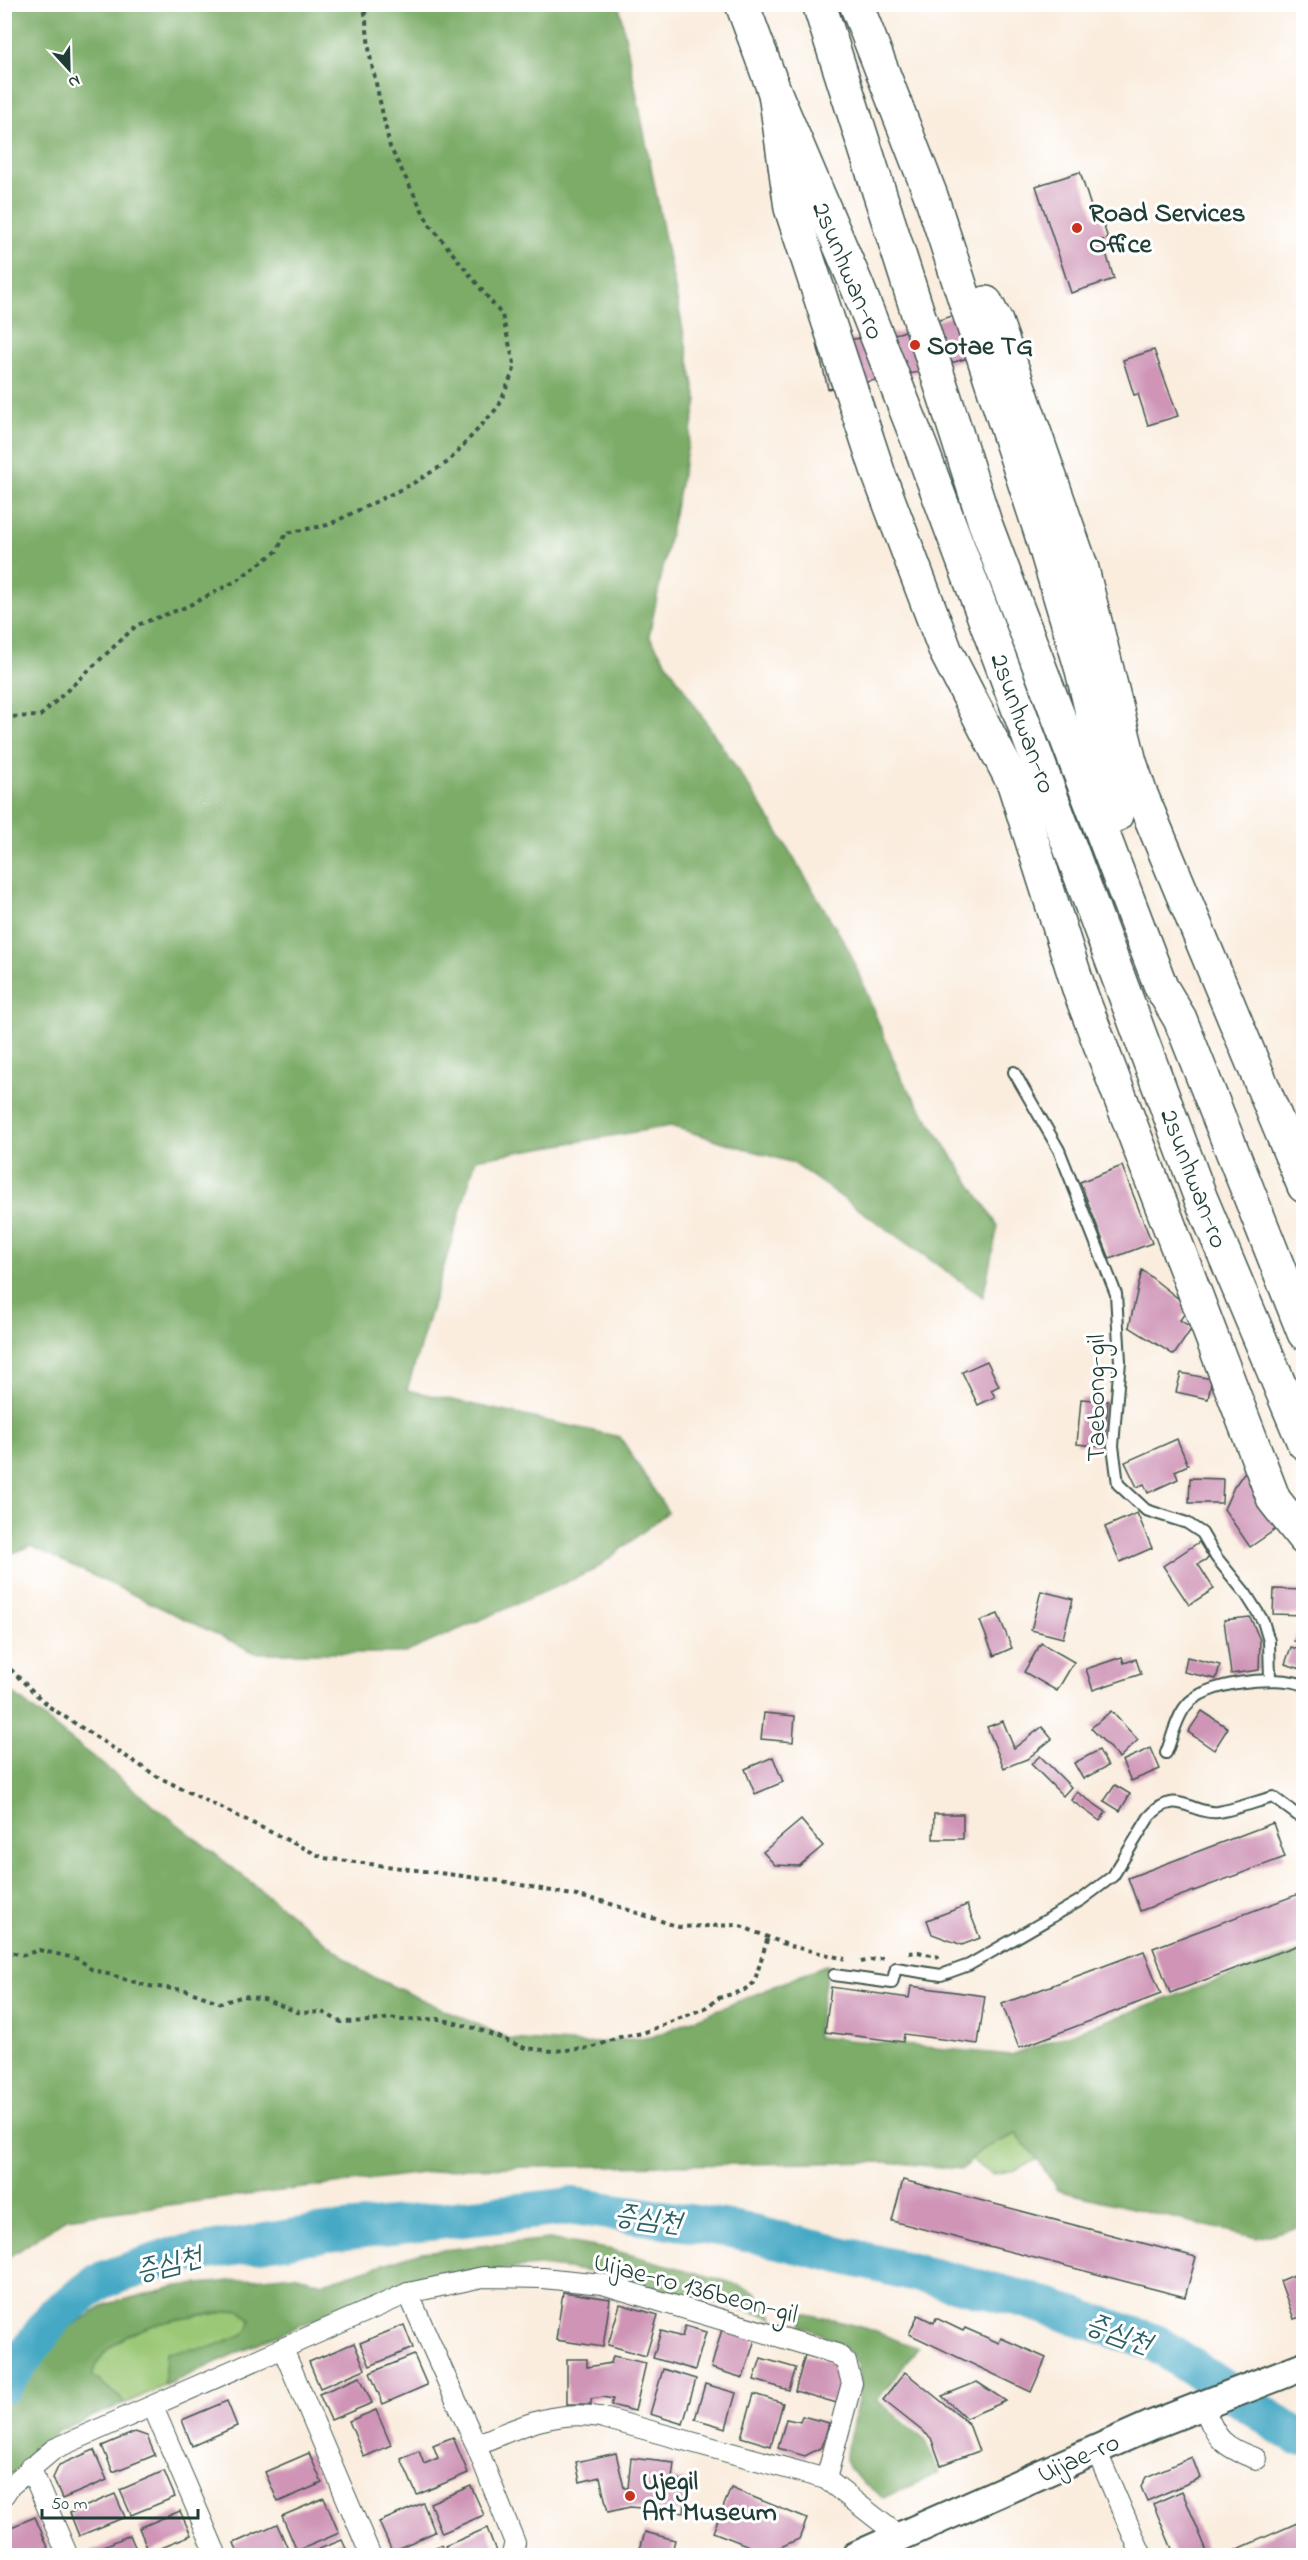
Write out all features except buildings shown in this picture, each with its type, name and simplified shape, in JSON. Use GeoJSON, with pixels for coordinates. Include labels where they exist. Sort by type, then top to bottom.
{"type":"FeatureCollection","features":[{"type":"Feature","properties":{"kind":"highway","name":"2sunhwan-ro"},"geometry":{"type":"LineString","coordinates":[[742,4],[775,93],[857,286],[923,453],[1201,1199],[1304,1443]]}},
{"type":"Feature","properties":{"kind":"highway","name":"2sunhwan-ro"},"geometry":{"type":"LineString","coordinates":[[819,4],[985,523],[1161,987],[1180,1019],[1304,1333]]}},
{"type":"Feature","properties":{"kind":"highway"},"geometry":{"type":"LineString","coordinates":[[856,4],[931,196],[1041,533],[1082,670],[1119,825],[1176,985],[1180,1019]]}},
{"type":"Feature","properties":{"kind":"highway"},"geometry":{"type":"LineString","coordinates":[[775,93],[791,208],[883,486],[946,652],[1014,784],[1080,992],[1274,1500],[1304,1538]]}},
{"type":"Feature","properties":{"kind":"highway"},"geometry":{"type":"LineString","coordinates":[[931,196],[996,322],[1082,569],[1130,762],[1140,792],[1304,1186]]}},
{"type":"Feature","properties":{"kind":"main road","name":"Uijae-ro"},"geometry":{"type":"LineString","coordinates":[[856,2556],[1152,2425],[1294,2370]]}},
{"type":"Feature","properties":{"kind":"street","name":"Uijae-ro 136beon-gil"},"geometry":{"type":"LineString","coordinates":[[4,2495],[30,2467],[54,2449],[153,2408],[408,2293],[483,2277],[543,2278],[602,2284],[837,2354],[846,2362],[852,2383],[826,2479]]}},
{"type":"Feature","properties":{"kind":"street"},"geometry":{"type":"LineString","coordinates":[[408,2293],[476,2445],[515,2543],[511,2556]]}},
{"type":"Feature","properties":{"kind":"street"},"geometry":{"type":"LineString","coordinates":[[283,2349],[371,2556]]}},
{"type":"Feature","properties":{"kind":"street"},"geometry":{"type":"LineString","coordinates":[[1203,2405],[1214,2434],[1231,2450],[1257,2459]]}},
{"type":"Feature","properties":{"kind":"street"},"geometry":{"type":"LineString","coordinates":[[153,2408],[217,2556]]}},
{"type":"Feature","properties":{"kind":"street"},"geometry":{"type":"LineString","coordinates":[[476,2445],[552,2416],[585,2414],[826,2479],[899,2536]]}},
{"type":"Feature","properties":{"kind":"street"},"geometry":{"type":"LineString","coordinates":[[1096,2450],[1142,2556]]}},
{"type":"Feature","properties":{"kind":"street"},"geometry":{"type":"LineString","coordinates":[[30,2467],[68,2556]]}},
{"type":"Feature","properties":{"kind":"lane","name":"Taebong-gil"},"geometry":{"type":"LineString","coordinates":[[1014,1072],[1059,1150],[1116,1294],[1120,1361],[1113,1446],[1118,1484],[1146,1510],[1187,1523],[1202,1533],[1216,1557],[1246,1594],[1263,1622],[1269,1641],[1270,1679]]}},
{"type":"Feature","properties":{"kind":"lane"},"geometry":{"type":"LineString","coordinates":[[1166,1753],[1185,1707],[1198,1694],[1270,1679],[1304,1685]]}},
{"type":"Feature","properties":{"kind":"lane"},"geometry":{"type":"LineString","coordinates":[[834,1975],[892,1983],[896,1968],[941,1975],[969,1965],[1081,1900],[1113,1876],[1156,1809],[1182,1802],[1217,1812],[1273,1797],[1304,1820]]}},
{"type":"Feature","properties":{"kind":"path"},"geometry":{"type":"LineString","coordinates":[[4,717],[40,716],[137,625],[186,607],[236,581],[277,551],[286,533],[328,525],[410,485],[448,462],[499,406],[515,367],[502,315],[429,224],[390,147],[370,56],[364,4]]}},
{"type":"Feature","properties":{"kind":"path"},"geometry":{"type":"LineString","coordinates":[[4,1663],[48,1706],[158,1778],[324,1858],[501,1881],[602,1900],[678,1927],[738,1925],[790,1946],[847,1960]]}},
{"type":"Feature","properties":{"kind":"path"},"geometry":{"type":"LineString","coordinates":[[4,1951],[24,1955],[39,1950],[79,1959],[91,1969],[148,1986],[185,1990],[221,2002],[244,1995],[300,2013],[322,2012],[341,2022],[391,2018],[440,2019],[478,2029],[525,2048],[553,2051],[591,2048],[620,2037],[643,2033],[705,2008],[719,1998],[744,1990],[754,1983],[768,1937]]}},
{"type":"Feature","properties":{"kind":"path"},"geometry":{"type":"LineString","coordinates":[[898,1955],[918,1952],[969,1965]]}},
{"type":"Feature","properties":{"kind":"path"},"geometry":{"type":"LineString","coordinates":[[858,1962],[888,1957]]}},
{"type":"Feature","properties":{"kind":"green space"},"geometry":{"type":"Polygon","coordinates":[[[5,4],[619,5],[697,401],[649,636],[770,819],[849,950],[901,1078],[998,1226],[983,1297],[793,1163],[670,1126],[476,1159],[407,1390],[620,1437],[668,1512],[594,1570],[405,1653],[256,1653],[31,1546],[5,1556],[5,4]]]}},
{"type":"Feature","properties":{"kind":"green space"},"geometry":{"type":"Polygon","coordinates":[[[5,1687],[366,1974],[509,2039],[585,2044],[652,2037],[828,1964],[816,2037],[1011,2055],[1303,1950],[1303,2226],[1257,2238],[1057,2190],[1038,2159],[1016,2134],[981,2150],[962,2169],[886,2162],[461,2168],[67,2218],[5,2260],[5,1687]]]}},
{"type":"Feature","properties":{"kind":"green space"},"geometry":{"type":"Polygon","coordinates":[[[1016,2134],[1038,2159],[1015,2170],[992,2174],[971,2160],[981,2150],[1016,2134]]]}},
{"type":"Feature","properties":{"kind":"green space"},"geometry":{"type":"Polygon","coordinates":[[[549,2239],[613,2250],[729,2282],[756,2292],[774,2318],[603,2273],[538,2266],[421,2277],[267,2339],[164,2386],[166,2352],[211,2347],[246,2333],[251,2320],[239,2310],[169,2321],[135,2332],[120,2340],[106,2351],[98,2363],[92,2375],[126,2403],[59,2430],[5,2480],[5,2408],[69,2327],[107,2304],[178,2286],[295,2275],[323,2283],[422,2252],[549,2239]]]}},
{"type":"Feature","properties":{"kind":"green space"},"geometry":{"type":"Polygon","coordinates":[[[240,2310],[267,2339],[126,2403],[92,2375],[106,2351],[135,2332],[169,2321],[240,2310]]]}},
{"type":"Feature","properties":{"kind":"green space"},"geometry":{"type":"Polygon","coordinates":[[[804,2313],[865,2328],[918,2348],[877,2400],[926,2441],[939,2473],[883,2498],[851,2471],[847,2464],[846,2454],[859,2397],[858,2367],[852,2356],[842,2346],[801,2326],[804,2313]]]}},
{"type":"Feature","properties":{"kind":"waterway","name":"증심천"},"geometry":{"type":"LineString","coordinates":[[4,2385],[55,2315],[100,2281],[171,2257],[309,2235],[574,2206],[737,2230],[1024,2299],[1156,2343],[1294,2435],[1304,2437]]}},
{"type":"Feature","properties":{"kind":"place","name":"Road Services Office"},"geometry":{"type":"Point","coordinates":[1077,228]}},
{"type":"Feature","properties":{"kind":"place","name":"Sotae TG"},"geometry":{"type":"Point","coordinates":[915,345]}},
{"type":"Feature","properties":{"kind":"place","name":"Ujegil Art Museum"},"geometry":{"type":"Point","coordinates":[630,2496]}}]}
